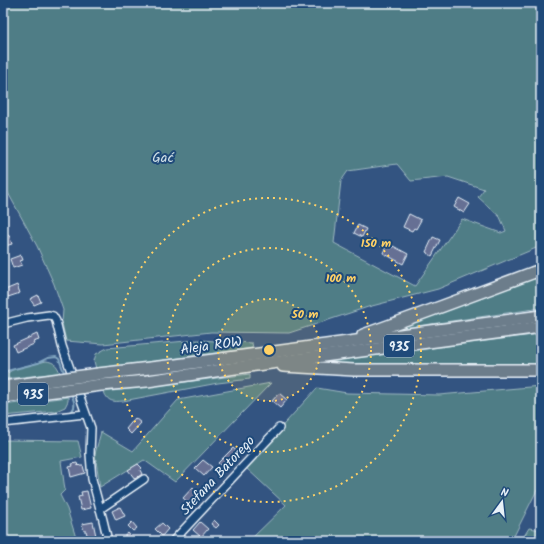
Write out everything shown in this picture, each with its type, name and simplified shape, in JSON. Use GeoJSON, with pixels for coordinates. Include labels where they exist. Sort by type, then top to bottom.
{"type":"FeatureCollection","features":[{"type":"Feature","properties":{"kind":"main road"},"geometry":{"type":"LineString","coordinates":[[343,342],[541,270]]}},
{"type":"Feature","properties":{"kind":"main road","name":"Aleja ROW"},"geometry":{"type":"LineString","coordinates":[[3,397],[62,385],[100,380],[184,364],[541,316]]}},
{"type":"Feature","properties":{"kind":"main road","name":"Aleja ROW"},"geometry":{"type":"LineString","coordinates":[[100,380],[147,381],[541,327]]}},
{"type":"Feature","properties":{"kind":"main road"},"geometry":{"type":"LineString","coordinates":[[256,365],[354,370],[541,370]]}},
{"type":"Feature","properties":{"kind":"main road","name":"Aleja ROW"},"geometry":{"type":"LineString","coordinates":[[3,387],[62,385]]}},
{"type":"Feature","properties":{"kind":"street"},"geometry":{"type":"LineString","coordinates":[[3,324],[27,318],[49,315],[53,316],[56,321],[62,346],[91,428],[90,454],[92,479],[108,541]]}},
{"type":"Feature","properties":{"kind":"street"},"geometry":{"type":"LineString","coordinates":[[3,423],[86,414]]}},
{"type":"Feature","properties":{"kind":"street","name":"Stefana Batorego"},"geometry":{"type":"LineString","coordinates":[[173,541],[279,428]]}},
{"type":"Feature","properties":{"kind":"street"},"geometry":{"type":"LineString","coordinates":[[100,509],[144,479]]}},
{"type":"Feature","properties":{"kind":"green space","name":"Gać"},"geometry":{"type":"Polygon","coordinates":[[[3,3],[541,3],[541,246],[438,289],[368,307],[289,333],[211,332],[103,344],[66,341],[62,323],[63,310],[54,284],[37,246],[7,191],[3,180],[3,3]],[[397,164],[348,171],[341,181],[334,243],[415,286],[462,219],[501,233],[506,231],[500,217],[478,197],[484,189],[448,177],[411,181],[397,164]]]}},
{"type":"Feature","properties":{"kind":"green space"},"geometry":{"type":"Polygon","coordinates":[[[541,275],[541,308],[383,331],[541,275]]]}},
{"type":"Feature","properties":{"kind":"green space"},"geometry":{"type":"Polygon","coordinates":[[[541,334],[541,366],[300,365],[541,334]]]}},
{"type":"Feature","properties":{"kind":"green space"},"geometry":{"type":"Polygon","coordinates":[[[198,340],[252,343],[253,348],[96,369],[94,361],[96,354],[107,348],[198,340]]]}},
{"type":"Feature","properties":{"kind":"green space"},"geometry":{"type":"Polygon","coordinates":[[[46,361],[55,364],[60,373],[3,379],[3,376],[14,369],[46,361]]]}},
{"type":"Feature","properties":{"kind":"green space"},"geometry":{"type":"Polygon","coordinates":[[[250,374],[250,379],[218,383],[123,401],[111,401],[107,398],[104,392],[250,374]]]}},
{"type":"Feature","properties":{"kind":"green space"},"geometry":{"type":"Polygon","coordinates":[[[271,383],[175,482],[144,460],[100,487],[95,454],[101,432],[133,451],[178,400],[271,383]]]}},
{"type":"Feature","properties":{"kind":"green space"},"geometry":{"type":"Polygon","coordinates":[[[541,386],[541,482],[511,541],[249,541],[286,505],[245,467],[317,388],[347,393],[439,395],[541,386]]]}},
{"type":"Feature","properties":{"kind":"green space"},"geometry":{"type":"Polygon","coordinates":[[[68,397],[65,407],[56,411],[3,416],[3,405],[68,397]]]}},
{"type":"Feature","properties":{"kind":"green space"},"geometry":{"type":"Polygon","coordinates":[[[3,440],[78,441],[82,457],[61,461],[65,490],[60,495],[67,509],[77,541],[3,541],[3,440]]]}},
{"type":"Feature","properties":{"kind":"green space"},"geometry":{"type":"Polygon","coordinates":[[[529,528],[541,530],[541,541],[521,541],[529,528]]]}},
{"type":"Feature","properties":{"kind":"building"},"geometry":{"type":"Polygon","coordinates":[[[459,198],[470,204],[464,213],[454,207],[459,198]]]}},
{"type":"Feature","properties":{"kind":"building"},"geometry":{"type":"Polygon","coordinates":[[[409,214],[421,220],[416,229],[414,228],[412,231],[403,227],[409,214]]]}},
{"type":"Feature","properties":{"kind":"building"},"geometry":{"type":"Polygon","coordinates":[[[358,225],[366,229],[362,237],[354,233],[358,225]]]}},
{"type":"Feature","properties":{"kind":"building"},"geometry":{"type":"Polygon","coordinates":[[[8,234],[12,244],[5,246],[3,236],[8,234]]]}},
{"type":"Feature","properties":{"kind":"building"},"geometry":{"type":"Polygon","coordinates":[[[433,237],[440,240],[432,256],[426,252],[433,237]]]}},
{"type":"Feature","properties":{"kind":"building"},"geometry":{"type":"Polygon","coordinates":[[[386,246],[392,248],[393,246],[408,254],[403,264],[383,253],[386,246]]]}},
{"type":"Feature","properties":{"kind":"building"},"geometry":{"type":"Polygon","coordinates":[[[21,255],[23,260],[20,261],[22,265],[13,268],[10,259],[21,255]]]}},
{"type":"Feature","properties":{"kind":"building"},"geometry":{"type":"Polygon","coordinates":[[[17,285],[20,293],[8,297],[5,290],[17,285]]]}},
{"type":"Feature","properties":{"kind":"building"},"geometry":{"type":"Polygon","coordinates":[[[38,295],[41,302],[34,305],[30,299],[38,295]]]}},
{"type":"Feature","properties":{"kind":"building"},"geometry":{"type":"Polygon","coordinates":[[[37,334],[39,340],[33,342],[34,344],[16,352],[13,345],[37,334]]]}},
{"type":"Feature","properties":{"kind":"building"},"geometry":{"type":"Polygon","coordinates":[[[279,393],[287,400],[280,408],[272,401],[279,393]]]}},
{"type":"Feature","properties":{"kind":"building"},"geometry":{"type":"Polygon","coordinates":[[[135,418],[141,423],[131,434],[126,429],[135,418]]]}},
{"type":"Feature","properties":{"kind":"building"},"geometry":{"type":"Polygon","coordinates":[[[233,448],[240,454],[233,462],[229,459],[221,466],[218,463],[233,448]]]}},
{"type":"Feature","properties":{"kind":"building"},"geometry":{"type":"Polygon","coordinates":[[[203,460],[212,467],[204,476],[195,468],[203,460]]]}},
{"type":"Feature","properties":{"kind":"building"},"geometry":{"type":"Polygon","coordinates":[[[77,463],[78,466],[83,466],[85,473],[71,477],[69,467],[73,466],[72,464],[77,463]]]}},
{"type":"Feature","properties":{"kind":"building"},"geometry":{"type":"Polygon","coordinates":[[[138,464],[142,468],[140,470],[142,474],[135,479],[128,470],[138,464]]]}},
{"type":"Feature","properties":{"kind":"building"},"geometry":{"type":"Polygon","coordinates":[[[193,487],[201,495],[190,504],[183,498],[193,487]]]}},
{"type":"Feature","properties":{"kind":"building"},"geometry":{"type":"Polygon","coordinates":[[[87,491],[91,508],[81,510],[78,497],[82,496],[81,492],[87,491]]]}},
{"type":"Feature","properties":{"kind":"building"},"geometry":{"type":"Polygon","coordinates":[[[120,507],[125,516],[116,520],[112,511],[120,507]]]}},
{"type":"Feature","properties":{"kind":"building"},"geometry":{"type":"Polygon","coordinates":[[[214,520],[219,525],[216,528],[211,524],[214,520]]]}},
{"type":"Feature","properties":{"kind":"building"},"geometry":{"type":"Polygon","coordinates":[[[93,522],[96,536],[88,538],[82,524],[93,522]]]}},
{"type":"Feature","properties":{"kind":"building"},"geometry":{"type":"Polygon","coordinates":[[[132,522],[137,528],[133,531],[128,526],[132,522]]]}},
{"type":"Feature","properties":{"kind":"building"},"geometry":{"type":"Polygon","coordinates":[[[200,522],[208,529],[201,537],[193,530],[200,522]]]}},
{"type":"Feature","properties":{"kind":"building"},"geometry":{"type":"Polygon","coordinates":[[[162,523],[168,529],[162,536],[155,529],[162,523]]]}},
{"type":"Feature","properties":{"kind":"building"},"geometry":{"type":"Polygon","coordinates":[[[128,533],[135,541],[119,541],[128,533]]]}},
{"type":"Feature","properties":{"kind":"waterway"},"geometry":{"type":"LineString","coordinates":[[3,372],[38,363],[48,358],[56,357],[59,359],[65,375]]}},
{"type":"Feature","properties":{"kind":"waterway"},"geometry":{"type":"LineString","coordinates":[[71,393],[74,400],[72,411]]}}]}
